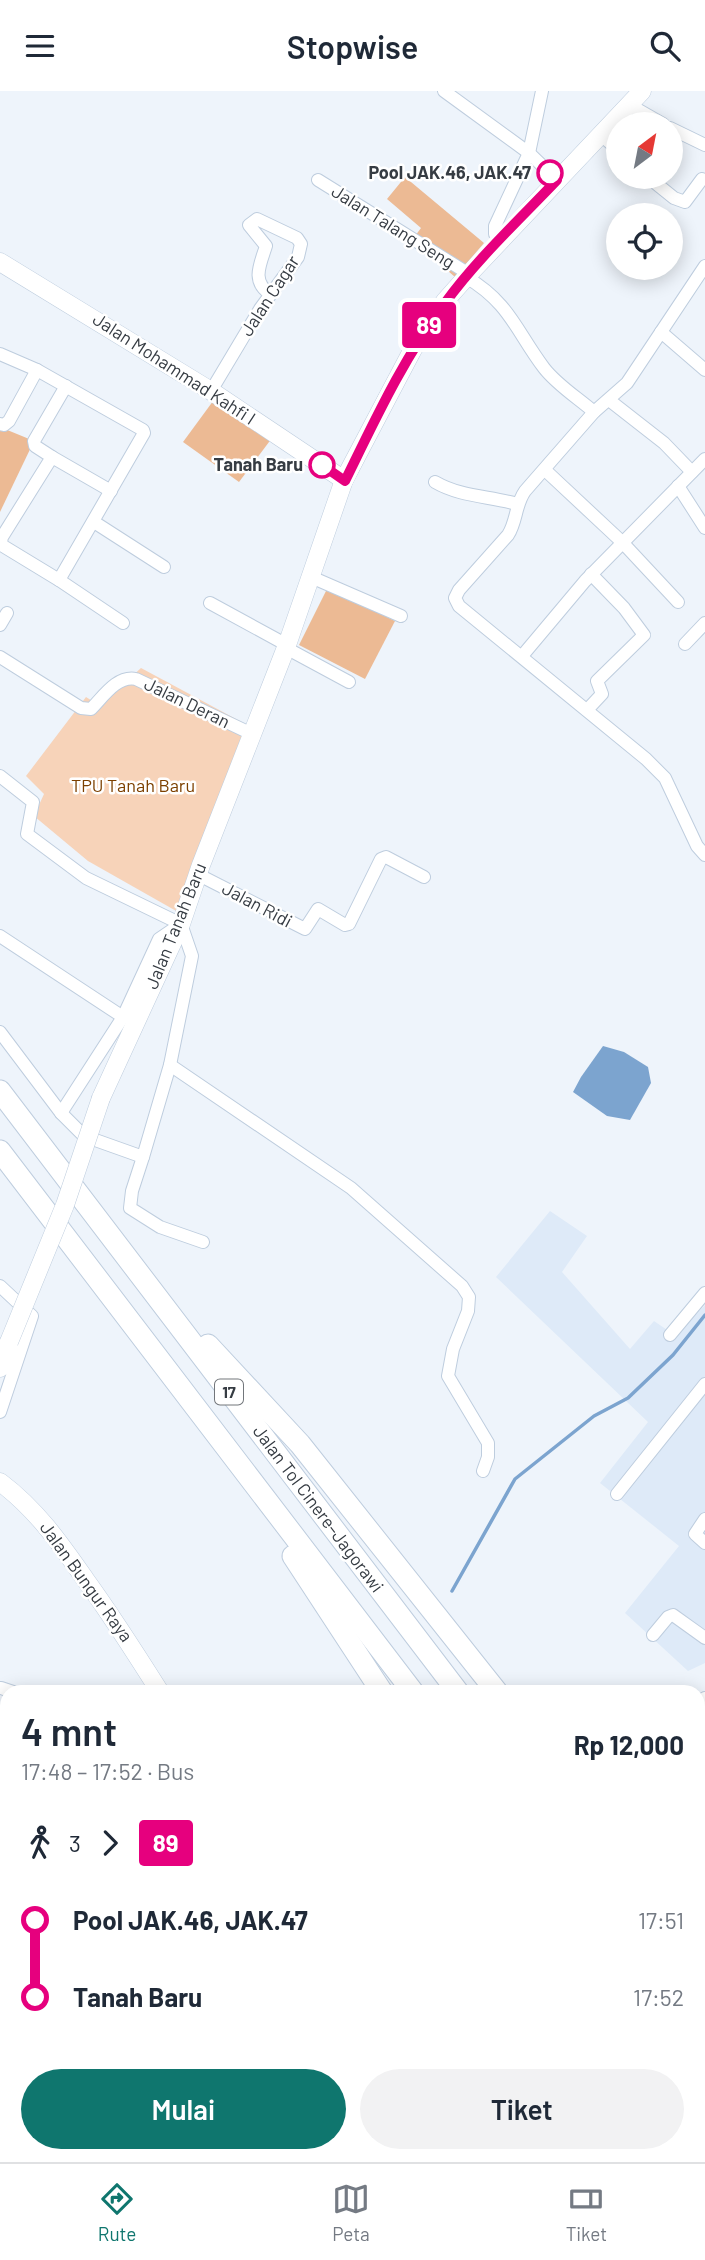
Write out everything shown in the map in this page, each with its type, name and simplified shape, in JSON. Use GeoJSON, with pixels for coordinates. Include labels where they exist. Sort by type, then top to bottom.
{"type":"FeatureCollection","features":[{"type":"Feature","properties":{"kind":"highway","name":"Jalan Tol Cinere–Jagorawi"},"geometry":{"type":"LineString","coordinates":[[0,1091],[453,1685]]}},
{"type":"Feature","properties":{"kind":"highway","name":"Jalan Tol Cinere–Jagorawi"},"geometry":{"type":"LineString","coordinates":[[0,1151],[408,1685]]}},
{"type":"Feature","properties":{"kind":"highway"},"geometry":{"type":"LineString","coordinates":[[124,1254],[300,1444],[491,1685]]}},
{"type":"Feature","properties":{"kind":"highway"},"geometry":{"type":"LineString","coordinates":[[221,1443],[377,1685]]}},
{"type":"Feature","properties":{"kind":"main road","name":"Jalan Tanah Baru"},"geometry":{"type":"LineString","coordinates":[[633,112],[642,91]]}},
{"type":"Feature","properties":{"kind":"main road","name":"Jalan Tanah Baru"},"geometry":{"type":"LineString","coordinates":[[0,1368],[65,1205],[101,1098],[181,924],[197,874],[286,646],[319,580],[345,481],[413,349],[445,302],[472,279],[498,237],[553,176],[606,144]]}},
{"type":"Feature","properties":{"kind":"main road","name":"Jalan Mohammad Kahfi I"},"geometry":{"type":"LineString","coordinates":[[0,262],[211,391],[345,481]]}},
{"type":"Feature","properties":{"kind":"main road","name":"Jalan Bungur Raya"},"geometry":{"type":"LineString","coordinates":[[4,1485],[33,1510],[52,1532],[125,1635],[156,1685]]}},
{"type":"Feature","properties":{"kind":"street"},"geometry":{"type":"LineString","coordinates":[[444,91],[531,155],[553,176]]}},
{"type":"Feature","properties":{"kind":"street"},"geometry":{"type":"LineString","coordinates":[[498,237],[531,155],[541,91]]}},
{"type":"Feature","properties":{"kind":"street"},"geometry":{"type":"LineString","coordinates":[[635,109],[640,112]]}},
{"type":"Feature","properties":{"kind":"street"},"geometry":{"type":"LineString","coordinates":[[683,134],[705,145]]}},
{"type":"Feature","properties":{"kind":"street"},"geometry":{"type":"LineString","coordinates":[[663,189],[674,198],[685,202],[702,179]]}},
{"type":"Feature","properties":{"kind":"street","name":"Jalan Talang Seng"},"geometry":{"type":"LineString","coordinates":[[318,180],[472,279],[495,297],[520,329],[545,370],[594,412]]}},
{"type":"Feature","properties":{"kind":"street","name":"Jalan Cagar"},"geometry":{"type":"LineString","coordinates":[[211,391],[270,294],[298,257],[301,244],[296,238],[257,219],[250,225],[266,246],[257,276],[262,288],[270,294]]}},
{"type":"Feature","properties":{"kind":"street"},"geometry":{"type":"LineString","coordinates":[[705,266],[627,383],[594,412],[525,491],[517,504],[514,524],[508,535],[455,598],[459,606],[646,759],[665,778],[697,846],[705,855]]}},
{"type":"Feature","properties":{"kind":"street"},"geometry":{"type":"LineString","coordinates":[[661,332],[705,369]]}},
{"type":"Feature","properties":{"kind":"street"},"geometry":{"type":"LineString","coordinates":[[0,354],[37,370],[144,430],[94,522],[58,580]]}},
{"type":"Feature","properties":{"kind":"street"},"geometry":{"type":"LineString","coordinates":[[0,424],[4,425],[9,421],[37,370]]}},
{"type":"Feature","properties":{"kind":"street"},"geometry":{"type":"LineString","coordinates":[[66,386],[34,441],[35,446],[111,491]]}},
{"type":"Feature","properties":{"kind":"street"},"geometry":{"type":"LineString","coordinates":[[608,400],[664,443],[692,472]]}},
{"type":"Feature","properties":{"kind":"street"},"geometry":{"type":"LineString","coordinates":[[52,457],[1,542],[123,623]]}},
{"type":"Feature","properties":{"kind":"street"},"geometry":{"type":"LineString","coordinates":[[522,656],[591,574],[705,459]]}},
{"type":"Feature","properties":{"kind":"street"},"geometry":{"type":"LineString","coordinates":[[545,470],[622,542],[678,602]]}},
{"type":"Feature","properties":{"kind":"street"},"geometry":{"type":"LineString","coordinates":[[435,482],[457,493],[517,504]]}},
{"type":"Feature","properties":{"kind":"street"},"geometry":{"type":"LineString","coordinates":[[678,486],[705,528]]}},
{"type":"Feature","properties":{"kind":"street"},"geometry":{"type":"LineString","coordinates":[[94,522],[164,567]]}},
{"type":"Feature","properties":{"kind":"street"},"geometry":{"type":"LineString","coordinates":[[587,710],[602,694],[597,681],[643,635],[624,608],[591,574]]}},
{"type":"Feature","properties":{"kind":"street"},"geometry":{"type":"LineString","coordinates":[[319,580],[401,617]]}},
{"type":"Feature","properties":{"kind":"street"},"geometry":{"type":"LineString","coordinates":[[210,603],[349,682]]}},
{"type":"Feature","properties":{"kind":"street"},"geometry":{"type":"LineString","coordinates":[[0,625],[7,613]]}},
{"type":"Feature","properties":{"kind":"street"},"geometry":{"type":"LineString","coordinates":[[685,644],[705,623]]}},
{"type":"Feature","properties":{"kind":"street","name":"Jalan Deran"},"geometry":{"type":"LineString","coordinates":[[0,657],[80,708],[91,709],[120,680],[127,677],[252,734]]}},
{"type":"Feature","properties":{"kind":"street"},"geometry":{"type":"LineString","coordinates":[[0,776],[33,802],[27,834],[86,878],[181,924],[192,956],[170,1065],[132,1191],[130,1208],[160,1227],[203,1242]]}},
{"type":"Feature","properties":{"kind":"street","name":"Jalan Ridi"},"geometry":{"type":"LineString","coordinates":[[197,874],[305,929],[318,909],[345,925],[349,924],[381,859],[386,857],[424,877]]}},
{"type":"Feature","properties":{"kind":"street"},"geometry":{"type":"LineString","coordinates":[[61,1113],[123,1017],[159,939],[181,924]]}},
{"type":"Feature","properties":{"kind":"street"},"geometry":{"type":"LineString","coordinates":[[0,936],[123,1017]]}},
{"type":"Feature","properties":{"kind":"street"},"geometry":{"type":"LineString","coordinates":[[0,1032],[61,1113],[84,1136],[143,1157]]}},
{"type":"Feature","properties":{"kind":"street"},"geometry":{"type":"LineString","coordinates":[[170,1065],[351,1188],[462,1286],[469,1297],[468,1311],[453,1349],[448,1376],[488,1443],[488,1457],[483,1471]]}},
{"type":"Feature","properties":{"kind":"street"},"geometry":{"type":"LineString","coordinates":[[0,1286],[32,1317],[0,1412]]}},
{"type":"Feature","properties":{"kind":"street"},"geometry":{"type":"LineString","coordinates":[[670,1335],[705,1293]]}},
{"type":"Feature","properties":{"kind":"street"},"geometry":{"type":"LineString","coordinates":[[617,1494],[705,1384]]}},
{"type":"Feature","properties":{"kind":"street"},"geometry":{"type":"LineString","coordinates":[[705,1519],[695,1534],[705,1543]]}},
{"type":"Feature","properties":{"kind":"street"},"geometry":{"type":"LineString","coordinates":[[653,1635],[668,1617],[673,1615],[705,1638]]}},
{"type":"Feature","properties":{"kind":"shaded area"},"geometry":{"type":"Polygon","coordinates":[[[405,177],[484,243],[455,277],[412,240],[421,228],[387,199],[405,177]]]}},
{"type":"Feature","properties":{"kind":"shaded area"},"geometry":{"type":"Polygon","coordinates":[[[219,393],[275,434],[239,482],[183,442],[219,393]]]}},
{"type":"Feature","properties":{"kind":"shaded area"},"geometry":{"type":"Polygon","coordinates":[[[0,427],[34,441],[0,512],[0,427]]]}},
{"type":"Feature","properties":{"kind":"shaded area"},"geometry":{"type":"Polygon","coordinates":[[[328,587],[395,621],[365,679],[299,645],[328,587]]]}},
{"type":"Feature","properties":{"kind":"shaded area"},"geometry":{"type":"Polygon","coordinates":[[[550,1211],[587,1236],[562,1272],[630,1349],[654,1321],[676,1336],[705,1305],[705,1663],[688,1671],[625,1613],[679,1546],[600,1483],[648,1422],[496,1277],[550,1211]]]}},
{"type":"Feature","properties":{"kind":"green space","name":"TPU Tanah Baru"},"geometry":{"type":"Polygon","coordinates":[[[141,668],[249,726],[178,912],[88,861],[34,816],[44,794],[26,776],[86,697],[100,706],[141,668]]]}},
{"type":"Feature","properties":{"kind":"water"},"geometry":{"type":"Polygon","coordinates":[[[603,1046],[624,1052],[648,1067],[651,1083],[630,1120],[607,1116],[573,1092],[603,1046]]]}},
{"type":"Feature","properties":{"kind":"waterway"},"geometry":{"type":"LineString","coordinates":[[452,1591],[515,1479],[594,1416],[628,1398],[673,1355],[705,1315]]}},
{"type":"Feature","properties":{"kind":"bus line","name":"89"},"geometry":{"type":"LineString","coordinates":[[322,465],[345,481],[413,349],[445,302],[557,180],[550,173]]}},
{"type":"Feature","properties":{"kind":"place","name":"Pool JAK.46, JAK.47"},"geometry":{"type":"Point","coordinates":[550,173]}},
{"type":"Feature","properties":{"kind":"place","name":"Tanah Baru"},"geometry":{"type":"Point","coordinates":[322,465]}}]}
